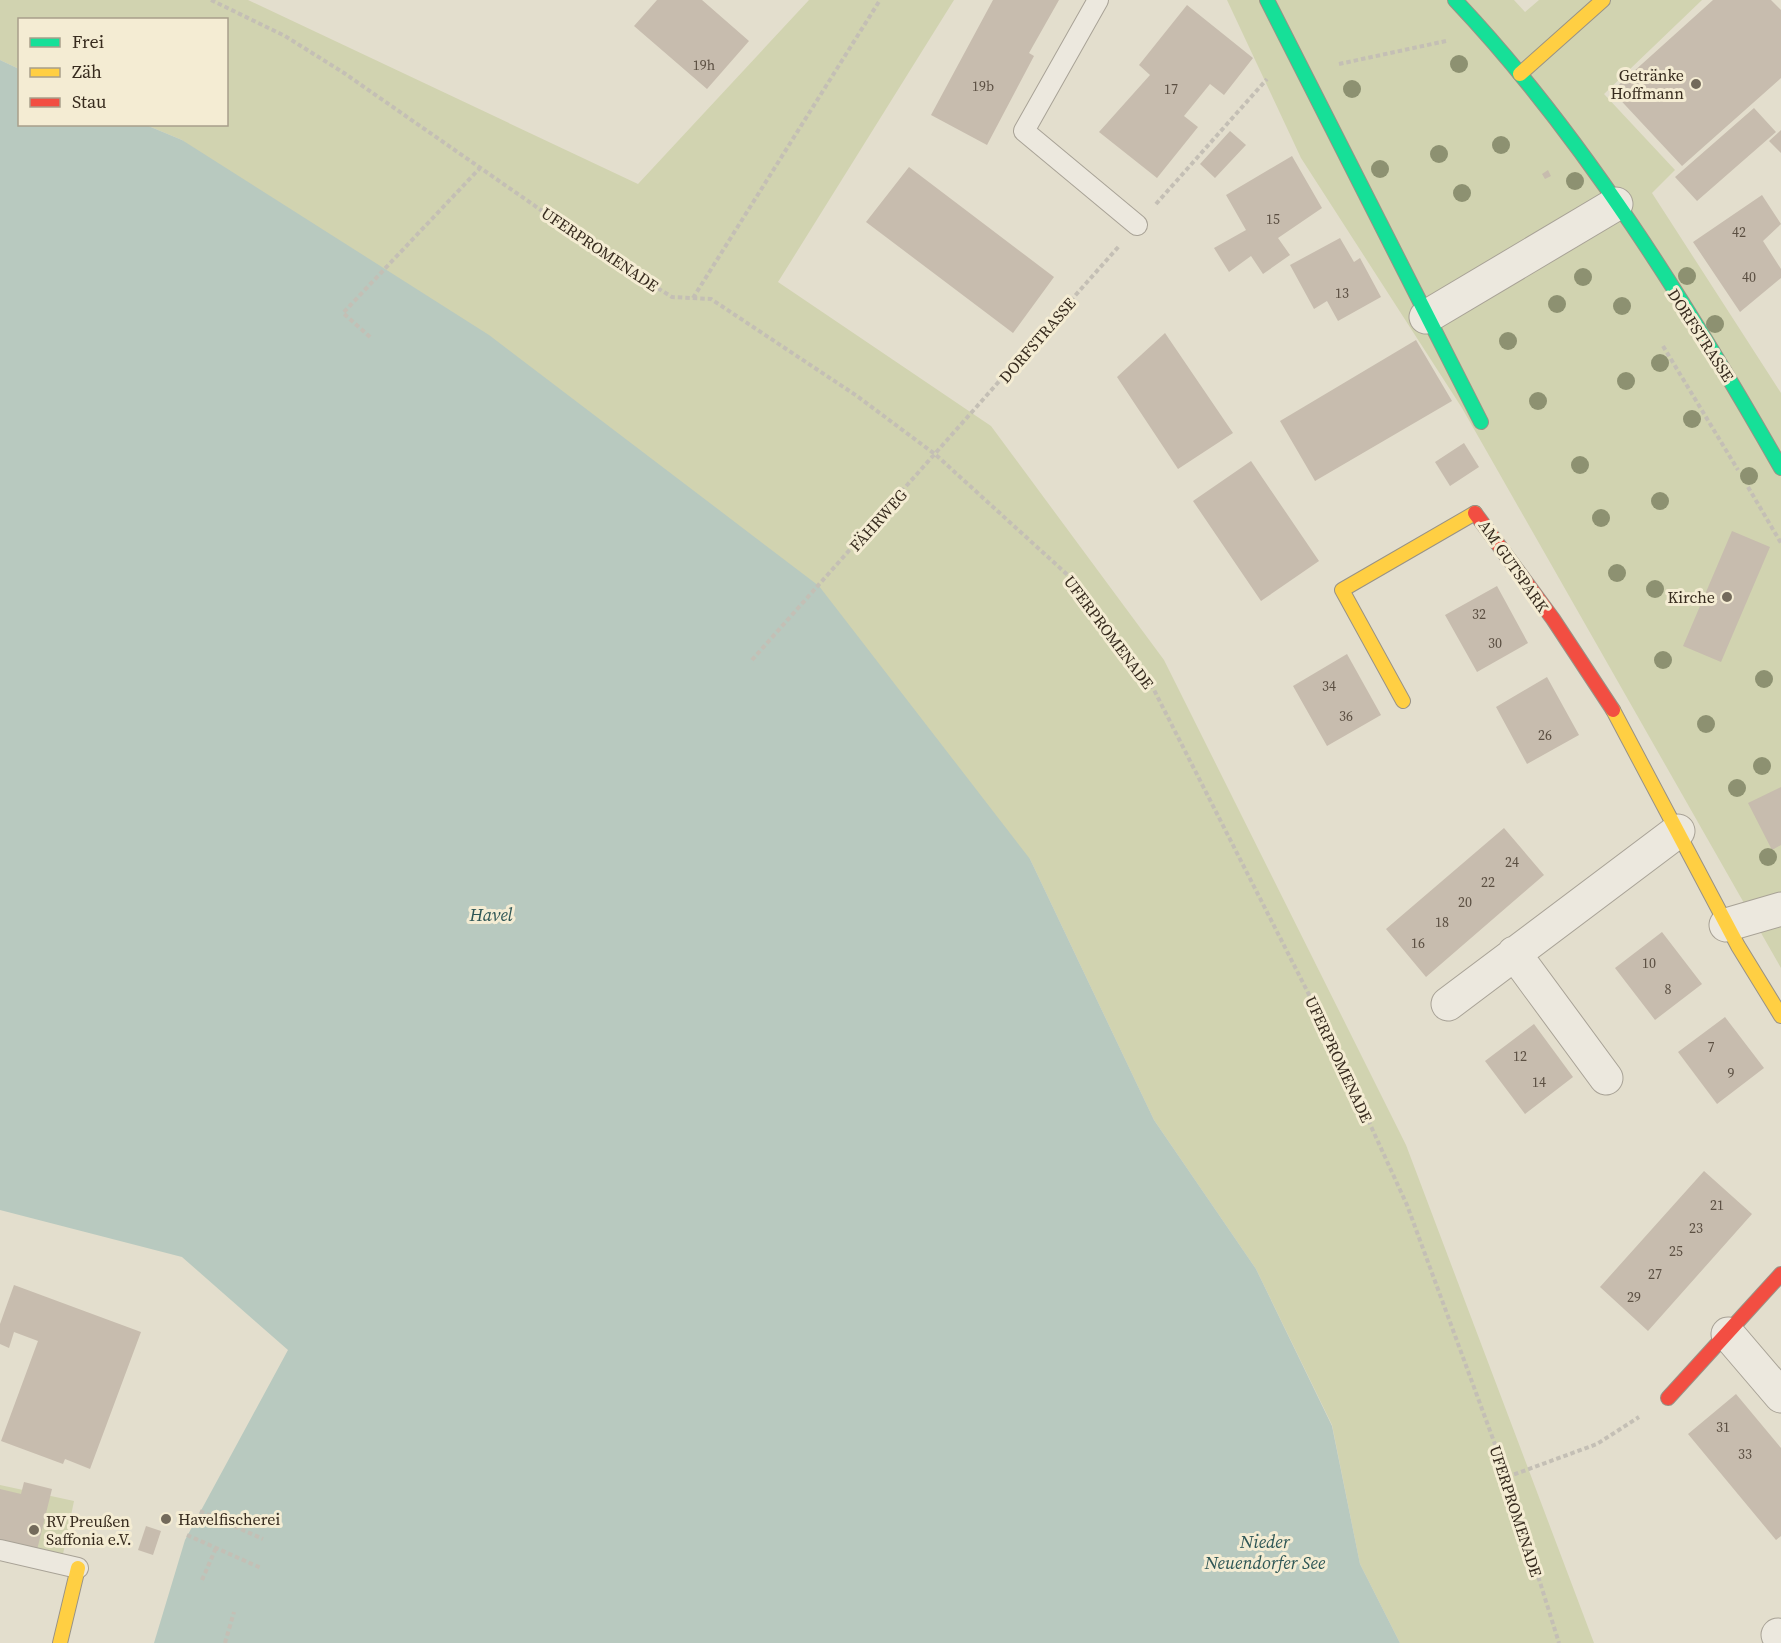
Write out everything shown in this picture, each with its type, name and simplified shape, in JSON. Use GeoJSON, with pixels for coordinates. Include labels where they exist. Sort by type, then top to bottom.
{"type":"FeatureCollection","features":[{"type":"Feature","properties":{"kind":"street"},"geometry":{"type":"LineString","coordinates":[[1267,0],[1481,422]]}},
{"type":"Feature","properties":{"kind":"street","name":"DORFSTRASSE"},"geometry":{"type":"LineString","coordinates":[[1455,0],[1486,32],[1520,74],[1616,204],[1737,392],[1781,468]]}},
{"type":"Feature","properties":{"kind":"street"},"geometry":{"type":"LineString","coordinates":[[1520,74],[1603,0]]}},
{"type":"Feature","properties":{"kind":"street"},"geometry":{"type":"LineString","coordinates":[[1426,317],[1616,204]]}},
{"type":"Feature","properties":{"kind":"street","name":"AM GUTSPARK"},"geometry":{"type":"LineString","coordinates":[[1402,701],[1342,590],[1476,512],[1578,656],[1624,730],[1726,925],[1781,1016]]}},
{"type":"Feature","properties":{"kind":"street"},"geometry":{"type":"LineString","coordinates":[[1448,1004],[1678,831]]}},
{"type":"Feature","properties":{"kind":"street"},"geometry":{"type":"LineString","coordinates":[[1726,925],[1781,909]]}},
{"type":"Feature","properties":{"kind":"street"},"geometry":{"type":"LineString","coordinates":[[1514,953],[1606,1078]]}},
{"type":"Feature","properties":{"kind":"street"},"geometry":{"type":"LineString","coordinates":[[1668,1398],[1781,1274]]}},
{"type":"Feature","properties":{"kind":"street"},"geometry":{"type":"LineString","coordinates":[[1728,1334],[1781,1396]]}},
{"type":"Feature","properties":{"kind":"street"},"geometry":{"type":"LineString","coordinates":[[60,1643],[78,1568]]}},
{"type":"Feature","properties":{"kind":"lane"},"geometry":{"type":"LineString","coordinates":[[1098,0],[1024,131],[1137,225]]}},
{"type":"Feature","properties":{"kind":"lane"},"geometry":{"type":"LineString","coordinates":[[0,1550],[78,1568]]}},
{"type":"Feature","properties":{"kind":"path","name":"UFERPROMENADE"},"geometry":{"type":"LineString","coordinates":[[211,0],[295,42],[672,297],[711,299],[857,396],[936,455],[1071,578],[1153,688],[1325,1026],[1407,1205],[1507,1477],[1559,1643]]}},
{"type":"Feature","properties":{"kind":"path"},"geometry":{"type":"LineString","coordinates":[[693,298],[880,0]]}},
{"type":"Feature","properties":{"kind":"path","name":"DORFSTRASSE"},"geometry":{"type":"LineString","coordinates":[[936,455],[1267,79],[1486,32]]}},
{"type":"Feature","properties":{"kind":"path"},"geometry":{"type":"LineString","coordinates":[[370,337],[343,313],[480,168]]}},
{"type":"Feature","properties":{"kind":"path"},"geometry":{"type":"LineString","coordinates":[[1662,344],[1781,543]]}},
{"type":"Feature","properties":{"kind":"path","name":"FÄHRWEG"},"geometry":{"type":"LineString","coordinates":[[752,660],[936,455]]}},
{"type":"Feature","properties":{"kind":"path"},"geometry":{"type":"LineString","coordinates":[[1507,1477],[1598,1444],[1668,1398]]}},
{"type":"Feature","properties":{"kind":"path"},"geometry":{"type":"LineString","coordinates":[[200,1511],[263,1539]]}},
{"type":"Feature","properties":{"kind":"path"},"geometry":{"type":"LineString","coordinates":[[187,1535],[261,1568]]}},
{"type":"Feature","properties":{"kind":"path"},"geometry":{"type":"LineString","coordinates":[[202,1580],[216,1548]]}},
{"type":"Feature","properties":{"kind":"path"},"geometry":{"type":"LineString","coordinates":[[225,1643],[234,1612]]}},
{"type":"Feature","properties":{"kind":"green space"},"geometry":{"type":"Polygon","coordinates":[[[0,0],[248,0],[638,184],[809,0],[954,0],[778,282],[991,426],[1164,660],[1406,1145],[1594,1643],[1400,1643],[1360,1564],[1332,1425],[1256,1269],[1154,1120],[1030,859],[182,140],[148,126],[228,126],[228,18],[18,18],[18,69],[0,60],[0,0]]]}},
{"type":"Feature","properties":{"kind":"green space"},"geometry":{"type":"Polygon","coordinates":[[[1227,0],[1514,0],[1525,12],[1539,0],[1702,0],[1604,94],[1675,170],[1652,193],[1781,393],[1781,968],[1462,408],[1301,158],[1227,0]]]}},
{"type":"Feature","properties":{"kind":"green space","name":"RV Preußen Saffonia e.V."},"geometry":{"type":"Polygon","coordinates":[[[0,1485],[74,1501],[62,1559],[0,1544],[0,1485]]]}},
{"type":"Feature","properties":{"kind":"water","name":"Havel"},"geometry":{"type":"Polygon","coordinates":[[[0,60],[18,69],[18,126],[148,126],[182,140],[489,335],[819,586],[1030,859],[1154,1120],[1256,1269],[1332,1426],[1360,1564],[1400,1643],[154,1643],[185,1540],[288,1350],[182,1257],[0,1210],[0,60]]]}},
{"type":"Feature","properties":{"kind":"building"},"geometry":{"type":"Polygon","coordinates":[[[657,0],[702,0],[749,41],[707,89],[634,26],[657,0]]]}},
{"type":"Feature","properties":{"kind":"building"},"geometry":{"type":"Polygon","coordinates":[[[993,0],[1059,0],[1029,53],[1034,56],[987,145],[931,115],[993,0]]]}},
{"type":"Feature","properties":{"kind":"building","name":"Getränke Hoffmann"},"geometry":{"type":"Polygon","coordinates":[[[1713,0],[1771,0],[1781,10],[1781,78],[1682,166],[1612,91],[1713,0]]]}},
{"type":"Feature","properties":{"kind":"building"},"geometry":{"type":"Polygon","coordinates":[[[1187,5],[1253,58],[1224,95],[1210,84],[1184,116],[1198,127],[1157,178],[1099,132],[1150,75],[1139,65],[1187,5]]]}},
{"type":"Feature","properties":{"kind":"building"},"geometry":{"type":"Polygon","coordinates":[[[1754,108],[1776,132],[1697,201],[1675,177],[1754,108]]]}},
{"type":"Feature","properties":{"kind":"building"},"geometry":{"type":"Polygon","coordinates":[[[1781,130],[1781,153],[1769,141],[1781,130]]]}},
{"type":"Feature","properties":{"kind":"building"},"geometry":{"type":"Polygon","coordinates":[[[1230,131],[1246,145],[1215,178],[1200,164],[1230,131]]]}},
{"type":"Feature","properties":{"kind":"building"},"geometry":{"type":"Polygon","coordinates":[[[1292,156],[1322,208],[1278,238],[1290,255],[1263,274],[1251,256],[1229,272],[1214,248],[1246,230],[1226,195],[1292,156]]]}},
{"type":"Feature","properties":{"kind":"building"},"geometry":{"type":"Polygon","coordinates":[[[909,167],[1054,277],[1013,333],[866,222],[909,167]]]}},
{"type":"Feature","properties":{"kind":"building"},"geometry":{"type":"Polygon","coordinates":[[[1548,170],[1551,176],[1545,179],[1542,174],[1548,170]]]}},
{"type":"Feature","properties":{"kind":"building"},"geometry":{"type":"Polygon","coordinates":[[[1762,195],[1781,224],[1763,241],[1781,269],[1781,278],[1740,312],[1693,242],[1762,195]]]}},
{"type":"Feature","properties":{"kind":"building"},"geometry":{"type":"Polygon","coordinates":[[[1340,238],[1354,262],[1360,258],[1381,297],[1338,321],[1327,301],[1314,309],[1290,265],[1340,238]]]}},
{"type":"Feature","properties":{"kind":"building"},"geometry":{"type":"Polygon","coordinates":[[[1165,333],[1233,433],[1178,469],[1117,377],[1165,333]]]}},
{"type":"Feature","properties":{"kind":"building"},"geometry":{"type":"Polygon","coordinates":[[[1416,340],[1452,401],[1315,481],[1280,421],[1416,340]]]}},
{"type":"Feature","properties":{"kind":"building"},"geometry":{"type":"Polygon","coordinates":[[[1464,443],[1479,467],[1450,486],[1435,462],[1464,443]]]}},
{"type":"Feature","properties":{"kind":"building"},"geometry":{"type":"Polygon","coordinates":[[[1251,461],[1319,561],[1261,601],[1193,501],[1251,461]]]}},
{"type":"Feature","properties":{"kind":"building","name":"Kirche"},"geometry":{"type":"Polygon","coordinates":[[[1732,531],[1770,547],[1721,662],[1683,646],[1732,531]]]}},
{"type":"Feature","properties":{"kind":"building"},"geometry":{"type":"Polygon","coordinates":[[[1497,586],[1528,643],[1477,672],[1445,615],[1497,586]]]}},
{"type":"Feature","properties":{"kind":"building"},"geometry":{"type":"Polygon","coordinates":[[[1347,654],[1381,715],[1327,746],[1293,686],[1347,654]]]}},
{"type":"Feature","properties":{"kind":"building"},"geometry":{"type":"Polygon","coordinates":[[[1547,677],[1579,735],[1527,764],[1496,707],[1547,677]]]}},
{"type":"Feature","properties":{"kind":"building"},"geometry":{"type":"Polygon","coordinates":[[[1781,787],[1781,845],[1772,850],[1748,803],[1781,787]]]}},
{"type":"Feature","properties":{"kind":"building"},"geometry":{"type":"Polygon","coordinates":[[[1504,828],[1544,875],[1426,977],[1386,929],[1504,828]]]}},
{"type":"Feature","properties":{"kind":"building"},"geometry":{"type":"Polygon","coordinates":[[[1662,932],[1702,984],[1655,1020],[1615,968],[1662,932]]]}},
{"type":"Feature","properties":{"kind":"building"},"geometry":{"type":"Polygon","coordinates":[[[1725,1017],[1764,1068],[1717,1104],[1678,1052],[1725,1017]]]}},
{"type":"Feature","properties":{"kind":"building"},"geometry":{"type":"Polygon","coordinates":[[[1534,1024],[1573,1077],[1525,1114],[1485,1061],[1534,1024]]]}},
{"type":"Feature","properties":{"kind":"building"},"geometry":{"type":"Polygon","coordinates":[[[1704,1171],[1752,1214],[1648,1331],[1600,1287],[1704,1171]]]}},
{"type":"Feature","properties":{"kind":"building"},"geometry":{"type":"Polygon","coordinates":[[[14,1285],[141,1332],[90,1469],[65,1459],[63,1464],[1,1441],[38,1341],[14,1332],[9,1348],[0,1344],[0,1324],[14,1285]]]}},
{"type":"Feature","properties":{"kind":"building"},"geometry":{"type":"Polygon","coordinates":[[[1736,1394],[1781,1448],[1781,1536],[1776,1540],[1688,1434],[1736,1394]]]}},
{"type":"Feature","properties":{"kind":"building"},"geometry":{"type":"Polygon","coordinates":[[[24,1482],[52,1489],[37,1550],[0,1541],[0,1489],[21,1494],[24,1482]]]}},
{"type":"Feature","properties":{"kind":"building"},"geometry":{"type":"Polygon","coordinates":[[[146,1526],[161,1531],[153,1555],[138,1550],[146,1526]]]}},
{"type":"Feature","properties":{"kind":"traffic: fast"},"geometry":{"type":"LineString","coordinates":[[1267,0],[1481,422]]}},
{"type":"Feature","properties":{"kind":"traffic: fast"},"geometry":{"type":"LineString","coordinates":[[1455,0],[1547,107],[1632,224],[1710,346],[1781,468]]}},
{"type":"Feature","properties":{"kind":"traffic: slow"},"geometry":{"type":"LineString","coordinates":[[1520,74],[1603,0]]}},
{"type":"Feature","properties":{"kind":"traffic: slow"},"geometry":{"type":"LineString","coordinates":[[1403,701],[1342,590],[1475,513]]}},
{"type":"Feature","properties":{"kind":"traffic: slow"},"geometry":{"type":"LineString","coordinates":[[1613,710],[1738,946],[1781,1016]]}},
{"type":"Feature","properties":{"kind":"traffic: slow"},"geometry":{"type":"LineString","coordinates":[[60,1643],[78,1568]]}},
{"type":"Feature","properties":{"kind":"traffic: jam"},"geometry":{"type":"LineString","coordinates":[[1475,513],[1553,619],[1613,710]]}},
{"type":"Feature","properties":{"kind":"traffic: jam"},"geometry":{"type":"LineString","coordinates":[[1668,1398],[1781,1274]]}},
{"type":"Feature","properties":{"kind":"place","name":"Getränke Hoffmann"},"geometry":{"type":"Point","coordinates":[1696,84]}},
{"type":"Feature","properties":{"kind":"place","name":"Kirche"},"geometry":{"type":"Point","coordinates":[1727,597]}},
{"type":"Feature","properties":{"kind":"place","name":"Havelfischerei"},"geometry":{"type":"Point","coordinates":[166,1519]}},
{"type":"Feature","properties":{"kind":"place","name":"RV Preußen Saffonia e.V."},"geometry":{"type":"Point","coordinates":[34,1530]}},
{"type":"Feature","properties":{"kind":"water label","name":"Nieder Neuendorfer See"},"geometry":{"type":"Point","coordinates":[1265,1552]}}]}
